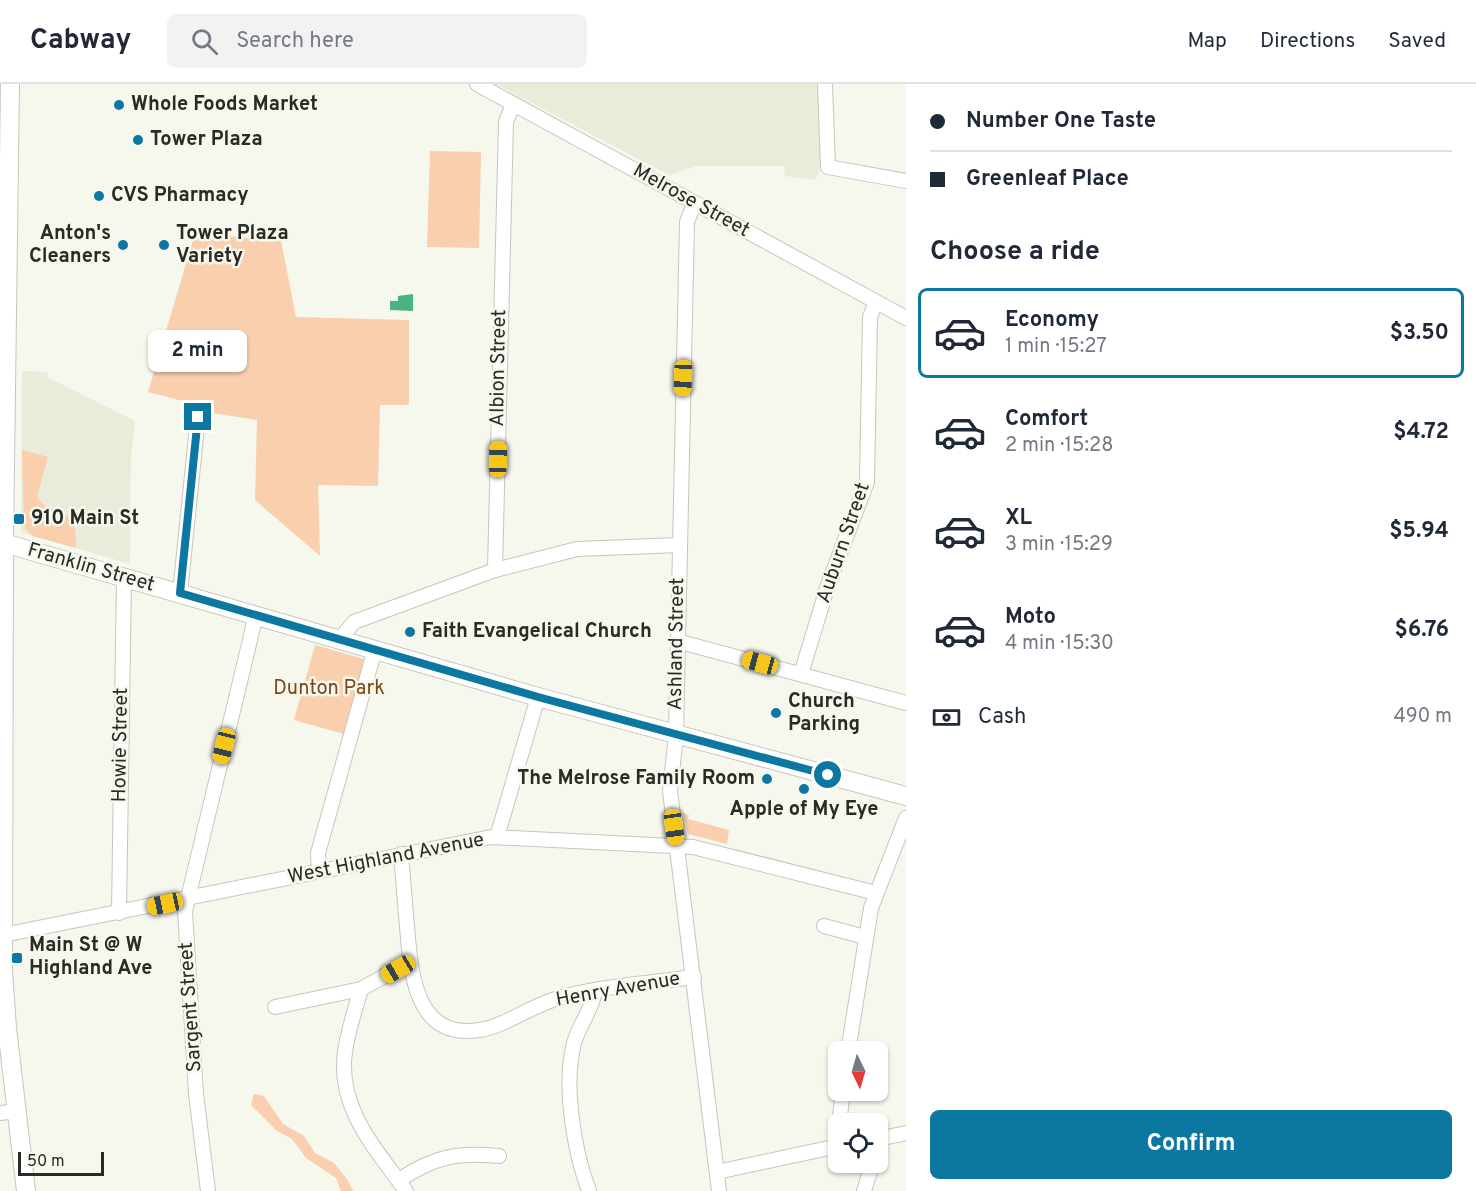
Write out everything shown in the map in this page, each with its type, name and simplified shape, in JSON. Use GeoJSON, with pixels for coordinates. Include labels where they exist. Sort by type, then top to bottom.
{"type":"FeatureCollection","features":[{"type":"Feature","properties":{"kind":"main road"},"geometry":{"type":"LineString","coordinates":[[10,84],[5,107],[1,542],[2,944],[7,1028],[8,1112],[26,1191]]}},
{"type":"Feature","properties":{"kind":"main road","name":"Franklin Street"},"geometry":{"type":"LineString","coordinates":[[1,542],[538,697],[906,796]]}},
{"type":"Feature","properties":{"kind":"street","name":"Melrose Street"},"geometry":{"type":"LineString","coordinates":[[477,84],[906,318]]}},
{"type":"Feature","properties":{"kind":"street"},"geometry":{"type":"LineString","coordinates":[[825,84],[828,167],[906,181]]}},
{"type":"Feature","properties":{"kind":"street","name":"Albion Street"},"geometry":{"type":"LineString","coordinates":[[495,570],[506,122],[513,104]]}},
{"type":"Feature","properties":{"kind":"street","name":"Ashland Street"},"geometry":{"type":"LineString","coordinates":[[694,204],[687,220],[676,735],[670,783],[719,1191]]}},
{"type":"Feature","properties":{"kind":"street","name":"Auburn Street"},"geometry":{"type":"LineString","coordinates":[[801,674],[828,585],[866,489],[870,317],[876,302]]}},
{"type":"Feature","properties":{"kind":"street"},"geometry":{"type":"LineString","coordinates":[[180,593],[198,417]]}},
{"type":"Feature","properties":{"kind":"street"},"geometry":{"type":"LineString","coordinates":[[340,639],[354,622],[495,570],[578,549],[679,545]]}},
{"type":"Feature","properties":{"kind":"street","name":"Howie Street"},"geometry":{"type":"LineString","coordinates":[[119,913],[124,578]]}},
{"type":"Feature","properties":{"kind":"street","name":"Sargent Street"},"geometry":{"type":"LineString","coordinates":[[208,1191],[196,1094],[185,915],[256,615]]}},
{"type":"Feature","properties":{"kind":"street"},"geometry":{"type":"LineString","coordinates":[[677,641],[906,703]]}},
{"type":"Feature","properties":{"kind":"street"},"geometry":{"type":"LineString","coordinates":[[320,871],[318,853],[375,649]]}},
{"type":"Feature","properties":{"kind":"street"},"geometry":{"type":"LineString","coordinates":[[497,837],[538,697]]}},
{"type":"Feature","properties":{"kind":"street"},"geometry":{"type":"LineString","coordinates":[[850,1041],[866,937],[876,894],[906,818]]}},
{"type":"Feature","properties":{"kind":"street","name":"West Highland Avenue"},"geometry":{"type":"LineString","coordinates":[[2,944],[119,913],[401,854],[497,837],[695,848],[876,894]]}},
{"type":"Feature","properties":{"kind":"street","name":"Henry Avenue"},"geometry":{"type":"LineString","coordinates":[[401,854],[410,962],[416,991],[425,1008],[436,1020],[460,1030],[486,1029],[541,1003],[694,977]]}},
{"type":"Feature","properties":{"kind":"street"},"geometry":{"type":"LineString","coordinates":[[825,926],[866,937]]}},
{"type":"Feature","properties":{"kind":"street"},"geometry":{"type":"LineString","coordinates":[[275,1007],[361,989],[410,962]]}},
{"type":"Feature","properties":{"kind":"street"},"geometry":{"type":"LineString","coordinates":[[361,989],[345,1052],[346,1087],[358,1121],[402,1186],[439,1158],[471,1154],[499,1156]]}},
{"type":"Feature","properties":{"kind":"street"},"geometry":{"type":"LineString","coordinates":[[589,1191],[575,1134],[571,1070],[574,1042],[592,1004],[595,992]]}},
{"type":"Feature","properties":{"kind":"street"},"geometry":{"type":"LineString","coordinates":[[888,1139],[906,1133]]}},
{"type":"Feature","properties":{"kind":"street"},"geometry":{"type":"LineString","coordinates":[[717,1172],[828,1149]]}},
{"type":"Feature","properties":{"kind":"street"},"geometry":{"type":"LineString","coordinates":[[864,1191],[870,1173]]}},
{"type":"Feature","properties":{"kind":"shaded area"},"geometry":{"type":"Polygon","coordinates":[[[495,84],[820,84],[820,172],[814,180],[785,176],[784,166],[696,166],[669,175],[495,84]]]}},
{"type":"Feature","properties":{"kind":"shaded area"},"geometry":{"type":"Polygon","coordinates":[[[413,294],[413,311],[390,310],[390,301],[398,301],[398,296],[413,294]]]}},
{"type":"Feature","properties":{"kind":"shaded area"},"geometry":{"type":"Polygon","coordinates":[[[22,371],[48,372],[47,377],[135,421],[131,455],[130,564],[21,532],[22,371]]]}},
{"type":"Feature","properties":{"kind":"green space"},"geometry":{"type":"Polygon","coordinates":[[[430,151],[481,152],[479,248],[427,247],[430,151]]]}},
{"type":"Feature","properties":{"kind":"green space"},"geometry":{"type":"Polygon","coordinates":[[[195,233],[281,241],[296,317],[409,320],[409,405],[380,405],[378,486],[318,485],[320,556],[255,500],[257,420],[206,412],[201,458],[189,448],[194,404],[148,392],[195,233]]]}},
{"type":"Feature","properties":{"kind":"green space"},"geometry":{"type":"Polygon","coordinates":[[[22,450],[48,457],[37,496],[43,504],[68,516],[73,522],[76,548],[32,536],[24,526],[22,450]]]}},
{"type":"Feature","properties":{"kind":"green space","name":"Dunton Park"},"geometry":{"type":"Polygon","coordinates":[[[315,645],[364,659],[344,734],[294,720],[315,645]]]}},
{"type":"Feature","properties":{"kind":"green space"},"geometry":{"type":"Polygon","coordinates":[[[683,813],[689,815],[688,819],[729,830],[727,844],[688,834],[683,813]]]}},
{"type":"Feature","properties":{"kind":"green space"},"geometry":{"type":"Polygon","coordinates":[[[254,1094],[264,1096],[283,1124],[304,1136],[315,1153],[334,1163],[353,1191],[341,1191],[336,1178],[306,1158],[292,1139],[277,1131],[251,1105],[254,1094]]]}},
{"type":"Feature","properties":{"kind":"place","name":"Whole Foods Market"},"geometry":{"type":"Point","coordinates":[119,105]}},
{"type":"Feature","properties":{"kind":"place","name":"Tower Plaza"},"geometry":{"type":"Point","coordinates":[138,140]}},
{"type":"Feature","properties":{"kind":"place","name":"CVS Pharmacy"},"geometry":{"type":"Point","coordinates":[99,196]}},
{"type":"Feature","properties":{"kind":"place","name":"Anton's Cleaners"},"geometry":{"type":"Point","coordinates":[123,245]}},
{"type":"Feature","properties":{"kind":"place","name":"Tower Plaza Variety"},"geometry":{"type":"Point","coordinates":[164,245]}},
{"type":"Feature","properties":{"kind":"place","name":"910 Main St"},"geometry":{"type":"Point","coordinates":[19,519]}},
{"type":"Feature","properties":{"kind":"place","name":"Faith Evangelical Church"},"geometry":{"type":"Point","coordinates":[410,632]}},
{"type":"Feature","properties":{"kind":"place","name":"Church Parking"},"geometry":{"type":"Point","coordinates":[776,713]}},
{"type":"Feature","properties":{"kind":"place","name":"The Melrose Family Room"},"geometry":{"type":"Point","coordinates":[767,779]}},
{"type":"Feature","properties":{"kind":"place","name":"Apple of My Eye"},"geometry":{"type":"Point","coordinates":[804,789]}},
{"type":"Feature","properties":{"kind":"place","name":"Main St @ W Highland Ave"},"geometry":{"type":"Point","coordinates":[17,958]}},
{"type":"Feature","properties":{"kind":"route"},"geometry":{"type":"LineString","coordinates":[[198,417],[180,593],[538,697],[828,775]]}}]}
